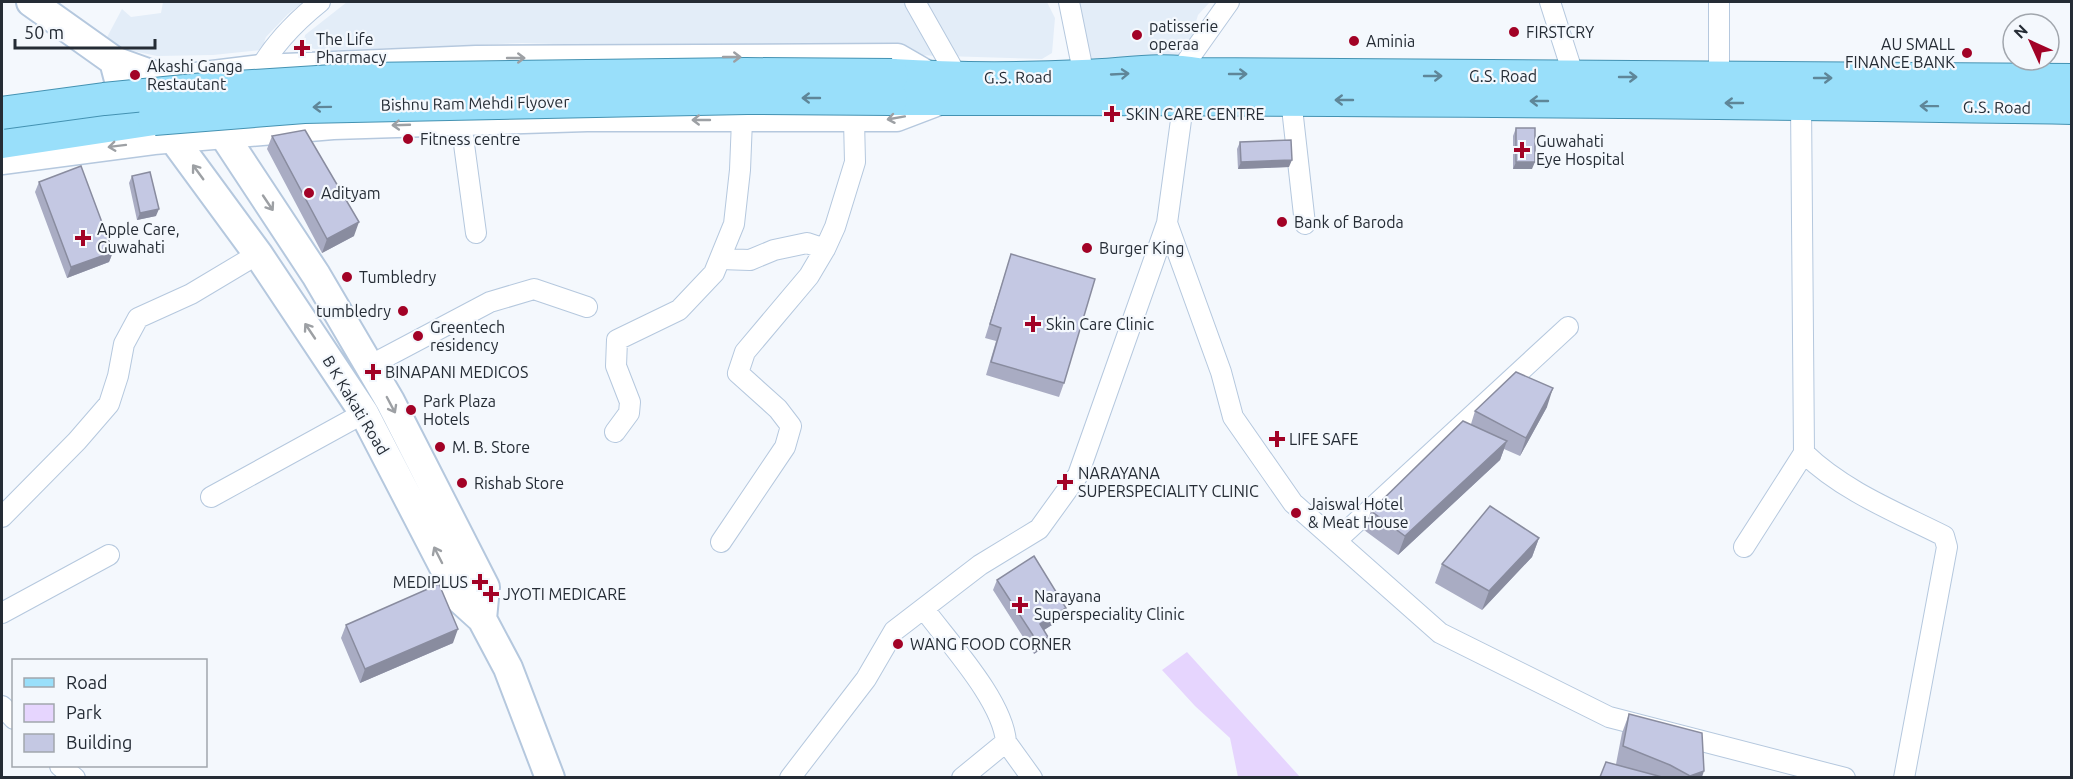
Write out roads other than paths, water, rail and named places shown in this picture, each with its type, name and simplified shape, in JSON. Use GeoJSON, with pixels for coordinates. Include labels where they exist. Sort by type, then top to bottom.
{"type":"FeatureCollection","features":[{"type":"Feature","properties":{"kind":"main road"},"geometry":{"type":"LineString","coordinates":[[31,2],[117,72],[164,79],[203,110],[225,137],[316,274],[390,401],[485,587],[482,619]]}},
{"type":"Feature","properties":{"kind":"main road","name":"B K Kakati Road"},"geometry":{"type":"LineString","coordinates":[[117,72],[175,141],[258,254],[364,413],[461,600],[482,619],[508,668],[550,777]]}},
{"type":"Feature","properties":{"kind":"main road","name":"Bishnu Ram Mehdi Flyover"},"geometry":{"type":"LineString","coordinates":[[2,113],[104,99],[205,89],[353,79],[746,74],[891,87]]}},
{"type":"Feature","properties":{"kind":"main road","name":"G.S. Road"},"geometry":{"type":"LineString","coordinates":[[948,85],[1182,84],[1197,74],[2072,80]]}},
{"type":"Feature","properties":{"kind":"main road","name":"G.S. Road"},"geometry":{"type":"LineString","coordinates":[[948,85],[1084,76],[1182,84],[1291,99],[1801,103],[2072,108]]}},
{"type":"Feature","properties":{"kind":"main road","name":"Bishnu Ram Mehdi Flyover"},"geometry":{"type":"LineString","coordinates":[[2,142],[154,119],[304,107],[747,98],[948,85]]}},
{"type":"Feature","properties":{"kind":"street"},"geometry":{"type":"LineString","coordinates":[[915,2],[948,85]]}},
{"type":"Feature","properties":{"kind":"street"},"geometry":{"type":"LineString","coordinates":[[1069,2],[1084,76]]}},
{"type":"Feature","properties":{"kind":"street"},"geometry":{"type":"LineString","coordinates":[[790,777],[866,679],[894,631],[980,565],[1039,529],[1078,475],[1167,224],[1182,84],[1228,2]]}},
{"type":"Feature","properties":{"kind":"street"},"geometry":{"type":"LineString","coordinates":[[1550,2],[1574,76]]}},
{"type":"Feature","properties":{"kind":"street"},"geometry":{"type":"LineString","coordinates":[[1719,2],[1719,77]]}},
{"type":"Feature","properties":{"kind":"street"},"geometry":{"type":"LineString","coordinates":[[225,137],[261,67],[308,6]]}},
{"type":"Feature","properties":{"kind":"street"},"geometry":{"type":"LineString","coordinates":[[164,79],[261,67],[437,59],[898,56],[948,85]]}},
{"type":"Feature","properties":{"kind":"street"},"geometry":{"type":"LineString","coordinates":[[483,58],[487,122]]}},
{"type":"Feature","properties":{"kind":"street"},"geometry":{"type":"LineString","coordinates":[[437,59],[476,233]]}},
{"type":"Feature","properties":{"kind":"street"},"geometry":{"type":"LineString","coordinates":[[2,98],[117,72]]}},
{"type":"Feature","properties":{"kind":"street"},"geometry":{"type":"LineString","coordinates":[[2,162],[144,143],[333,127],[587,119],[897,119],[948,85]]}},
{"type":"Feature","properties":{"kind":"street"},"geometry":{"type":"LineString","coordinates":[[1291,99],[1305,224]]}},
{"type":"Feature","properties":{"kind":"street"},"geometry":{"type":"LineString","coordinates":[[1744,547],[1804,453],[1801,103]]}},
{"type":"Feature","properties":{"kind":"street"},"geometry":{"type":"LineString","coordinates":[[615,432],[629,413],[630,402],[616,366],[616,340],[679,310],[714,273],[734,224],[740,170],[742,120]]}},
{"type":"Feature","properties":{"kind":"street"},"geometry":{"type":"LineString","coordinates":[[721,542],[785,447],[791,426],[778,409],[738,373],[745,352],[808,276],[825,249],[835,227],[855,162],[854,120]]}},
{"type":"Feature","properties":{"kind":"street"},"geometry":{"type":"LineString","coordinates":[[1167,224],[1221,372],[1233,417],[1293,503],[1440,633],[1609,717],[1845,777]]}},
{"type":"Feature","properties":{"kind":"street"},"geometry":{"type":"LineString","coordinates":[[720,259],[750,260],[774,250],[807,243],[825,249]]}},
{"type":"Feature","properties":{"kind":"street"},"geometry":{"type":"LineString","coordinates":[[2,517],[77,441],[109,404],[118,376],[124,344],[138,318],[191,294],[258,254]]}},
{"type":"Feature","properties":{"kind":"street"},"geometry":{"type":"LineString","coordinates":[[369,366],[490,302],[534,289],[587,307]]}},
{"type":"Feature","properties":{"kind":"street"},"geometry":{"type":"LineString","coordinates":[[1336,541],[1568,327]]}},
{"type":"Feature","properties":{"kind":"street"},"geometry":{"type":"LineString","coordinates":[[211,497],[364,413]]}},
{"type":"Feature","properties":{"kind":"street"},"geometry":{"type":"LineString","coordinates":[[1804,453],[1829,474],[1864,496],[1944,536],[1946,541],[1947,547],[1904,777]]}},
{"type":"Feature","properties":{"kind":"street"},"geometry":{"type":"LineString","coordinates":[[2,613],[109,555]]}},
{"type":"Feature","properties":{"kind":"street"},"geometry":{"type":"LineString","coordinates":[[924,609],[994,702],[1005,729],[1006,742],[1032,777]]}},
{"type":"Feature","properties":{"kind":"street"},"geometry":{"type":"LineString","coordinates":[[962,777],[1006,742]]}},
{"type":"Feature","properties":{"kind":"street"},"geometry":{"type":"LineString","coordinates":[[62,767],[75,777]]}},
{"type":"Feature","properties":{"kind":"place","name":"FIRSTCRY"},"geometry":{"type":"Point","coordinates":[1514,32]}},
{"type":"Feature","properties":{"kind":"place","name":"patisserie operaa"},"geometry":{"type":"Point","coordinates":[1137,35]}},
{"type":"Feature","properties":{"kind":"place","name":"Aminia"},"geometry":{"type":"Point","coordinates":[1354,41]}},
{"type":"Feature","properties":{"kind":"place","name":"The Life Pharmacy"},"geometry":{"type":"Point","coordinates":[302,48]}},
{"type":"Feature","properties":{"kind":"place","name":"AU SMALL FINANCE BANK"},"geometry":{"type":"Point","coordinates":[1967,53]}},
{"type":"Feature","properties":{"kind":"place","name":"Akashi Ganga Restautant"},"geometry":{"type":"Point","coordinates":[135,75]}},
{"type":"Feature","properties":{"kind":"place","name":"SKIN CARE CENTRE"},"geometry":{"type":"Point","coordinates":[1112,114]}},
{"type":"Feature","properties":{"kind":"place","name":"Fitness centre"},"geometry":{"type":"Point","coordinates":[408,139]}},
{"type":"Feature","properties":{"kind":"place","name":"Guwahati Eye Hospital"},"geometry":{"type":"Point","coordinates":[1522,150]}},
{"type":"Feature","properties":{"kind":"place","name":"Adityam"},"geometry":{"type":"Point","coordinates":[309,193]}},
{"type":"Feature","properties":{"kind":"place","name":"Bank of Baroda"},"geometry":{"type":"Point","coordinates":[1282,222]}},
{"type":"Feature","properties":{"kind":"place","name":"Apple Care, Guwahati"},"geometry":{"type":"Point","coordinates":[83,238]}},
{"type":"Feature","properties":{"kind":"place","name":"Burger King"},"geometry":{"type":"Point","coordinates":[1087,248]}},
{"type":"Feature","properties":{"kind":"place","name":"Tumbledry"},"geometry":{"type":"Point","coordinates":[347,277]}},
{"type":"Feature","properties":{"kind":"place","name":"tumbledry"},"geometry":{"type":"Point","coordinates":[403,311]}},
{"type":"Feature","properties":{"kind":"place","name":"Skin Care Clinic"},"geometry":{"type":"Point","coordinates":[1033,324]}},
{"type":"Feature","properties":{"kind":"place","name":"Greentech residency"},"geometry":{"type":"Point","coordinates":[418,336]}},
{"type":"Feature","properties":{"kind":"place","name":"BINAPANI MEDICOS"},"geometry":{"type":"Point","coordinates":[373,372]}},
{"type":"Feature","properties":{"kind":"place","name":"Park Plaza Hotels"},"geometry":{"type":"Point","coordinates":[411,410]}},
{"type":"Feature","properties":{"kind":"place","name":"LIFE SAFE"},"geometry":{"type":"Point","coordinates":[1277,439]}},
{"type":"Feature","properties":{"kind":"place","name":"M. B. Store"},"geometry":{"type":"Point","coordinates":[440,447]}},
{"type":"Feature","properties":{"kind":"place","name":"NARAYANA SUPERSPECIALITY CLINIC"},"geometry":{"type":"Point","coordinates":[1065,482]}},
{"type":"Feature","properties":{"kind":"place","name":"Rishab Store"},"geometry":{"type":"Point","coordinates":[462,483]}},
{"type":"Feature","properties":{"kind":"place","name":"Jaiswal Hotel & Meat House"},"geometry":{"type":"Point","coordinates":[1296,513]}},
{"type":"Feature","properties":{"kind":"place","name":"MEDIPLUS"},"geometry":{"type":"Point","coordinates":[480,582]}},
{"type":"Feature","properties":{"kind":"place","name":"JYOTI MEDICARE"},"geometry":{"type":"Point","coordinates":[491,594]}},
{"type":"Feature","properties":{"kind":"place","name":"Narayana Superspeciality Clinic"},"geometry":{"type":"Point","coordinates":[1020,605]}},
{"type":"Feature","properties":{"kind":"place","name":"WANG FOOD CORNER"},"geometry":{"type":"Point","coordinates":[898,644]}}]}
